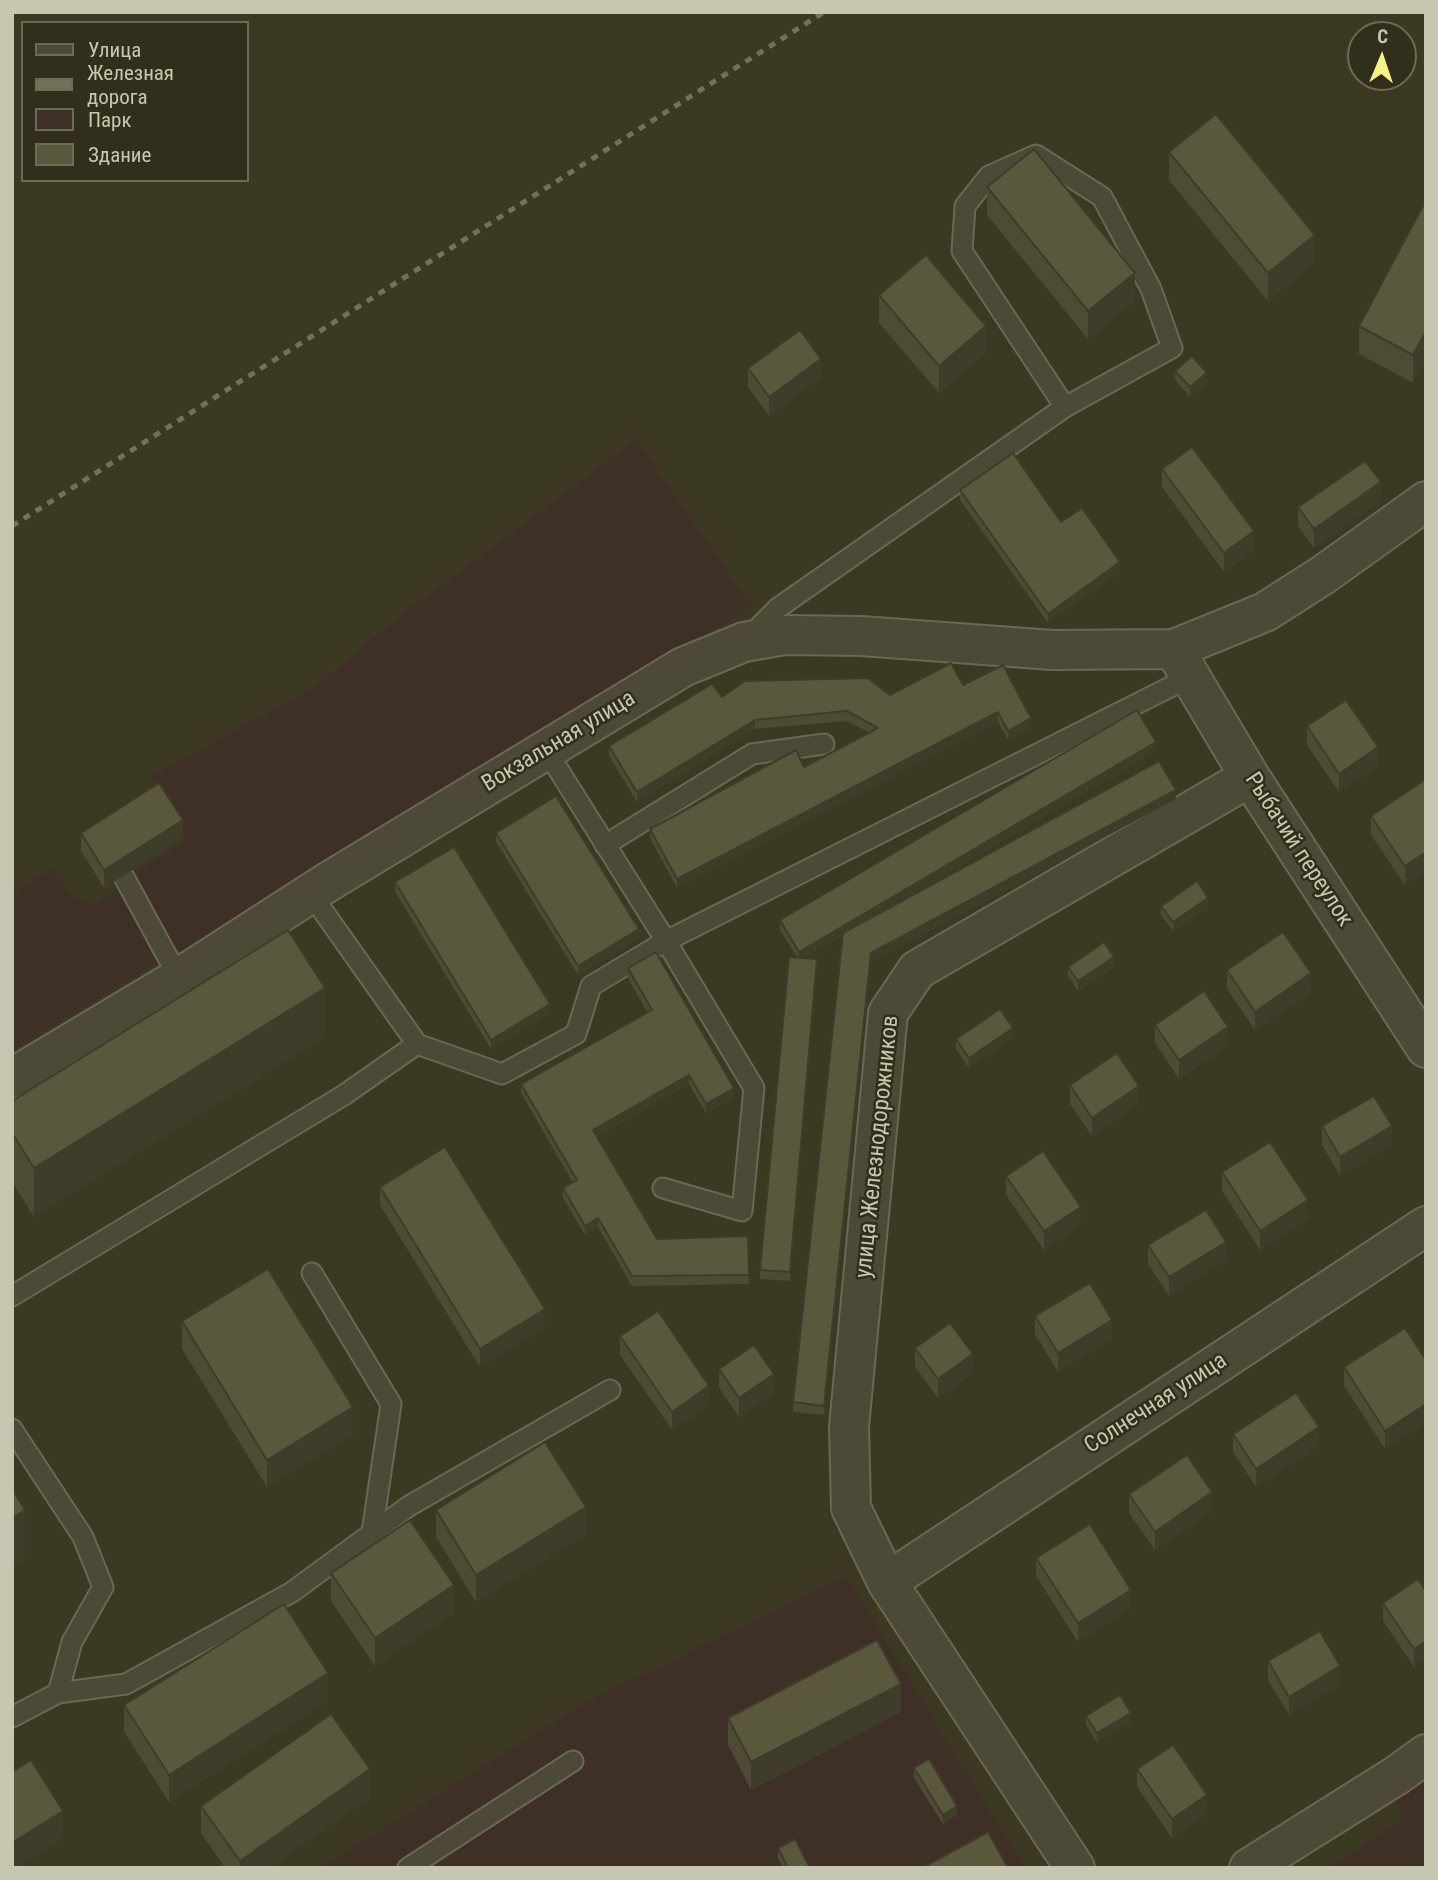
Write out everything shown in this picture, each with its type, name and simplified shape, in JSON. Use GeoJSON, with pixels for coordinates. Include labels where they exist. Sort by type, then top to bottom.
{"type":"FeatureCollection","features":[{"type":"Feature","properties":{"kind":"street"},"geometry":{"type":"LineString","coordinates":[[1182,663],[1323,575],[1426,501]]}},
{"type":"Feature","properties":{"kind":"street","name":"Вокзальная улица"},"geometry":{"type":"LineString","coordinates":[[12,1078],[683,667],[744,642],[785,635],[861,636],[1053,650],[1182,663]]}},
{"type":"Feature","properties":{"kind":"street","name":"Рыбачий переулок"},"geometry":{"type":"LineString","coordinates":[[1182,663],[1250,777],[1426,1048]]}},
{"type":"Feature","properties":{"kind":"street","name":"улица Железнодорожников"},"geometry":{"type":"LineString","coordinates":[[1075,1868],[887,1582],[851,1508],[849,1427],[888,1013],[917,970],[1250,777]]}},
{"type":"Feature","properties":{"kind":"street","name":"Солнечная улица"},"geometry":{"type":"LineString","coordinates":[[887,1582],[1426,1226]]}},
{"type":"Feature","properties":{"kind":"street"},"geometry":{"type":"LineString","coordinates":[[1249,1868],[1426,1754]]}},
{"type":"Feature","properties":{"kind":"lane"},"geometry":{"type":"LineString","coordinates":[[744,642],[778,608],[1065,407],[1172,348],[1151,289],[1102,197],[1036,155],[989,176],[965,206],[962,251],[1065,407]]}},
{"type":"Feature","properties":{"kind":"lane"},"geometry":{"type":"LineString","coordinates":[[310,894],[417,1044],[502,1074],[576,1034],[592,986],[666,941],[1182,663]]}},
{"type":"Feature","properties":{"kind":"lane"},"geometry":{"type":"LineString","coordinates":[[605,845],[752,754],[824,744]]}},
{"type":"Feature","properties":{"kind":"lane"},"geometry":{"type":"LineString","coordinates":[[546,750],[754,1088],[742,1211],[663,1188]]}},
{"type":"Feature","properties":{"kind":"lane"},"geometry":{"type":"LineString","coordinates":[[124,877],[179,978]]}},
{"type":"Feature","properties":{"kind":"lane"},"geometry":{"type":"LineString","coordinates":[[12,1296],[344,1095],[417,1044]]}},
{"type":"Feature","properties":{"kind":"lane"},"geometry":{"type":"LineString","coordinates":[[313,1273],[391,1404],[372,1533]]}},
{"type":"Feature","properties":{"kind":"lane"},"geometry":{"type":"LineString","coordinates":[[12,1717],[58,1693],[126,1684],[292,1592],[409,1506],[610,1390]]}},
{"type":"Feature","properties":{"kind":"lane"},"geometry":{"type":"LineString","coordinates":[[12,1429],[83,1537],[103,1587],[72,1643],[58,1693]]}},
{"type":"Feature","properties":{"kind":"lane"},"geometry":{"type":"LineString","coordinates":[[408,1868],[573,1760]]}},
{"type":"Feature","properties":{"kind":"green space"},"geometry":{"type":"Polygon","coordinates":[[[636,439],[752,607],[183,955],[157,924],[131,876],[188,839],[150,777],[314,688],[395,620],[636,439]]]}},
{"type":"Feature","properties":{"kind":"green space"},"geometry":{"type":"Polygon","coordinates":[[[52,869],[71,895],[94,906],[118,889],[158,962],[12,1051],[12,894],[52,869]]]}},
{"type":"Feature","properties":{"kind":"green space"},"geometry":{"type":"Polygon","coordinates":[[[846,1576],[1025,1868],[320,1868],[587,1702],[846,1576]]]}},
{"type":"Feature","properties":{"kind":"green space"},"geometry":{"type":"Polygon","coordinates":[[[1426,1763],[1426,1868],[1329,1868],[1402,1820],[1392,1787],[1426,1763]]]}},
{"type":"Feature","properties":{"kind":"building"},"geometry":{"type":"Polygon","coordinates":[[[1216,114],[1315,235],[1268,273],[1169,152],[1216,114]]]}},
{"type":"Feature","properties":{"kind":"building"},"geometry":{"type":"Polygon","coordinates":[[[1034,149],[1135,273],[1088,311],[987,187],[1034,149]]]}},
{"type":"Feature","properties":{"kind":"building"},"geometry":{"type":"Polygon","coordinates":[[[1426,200],[1426,331],[1413,355],[1359,326],[1426,200]]]}},
{"type":"Feature","properties":{"kind":"building"},"geometry":{"type":"Polygon","coordinates":[[[926,255],[986,326],[939,366],[879,295],[926,255]]]}},
{"type":"Feature","properties":{"kind":"building"},"geometry":{"type":"Polygon","coordinates":[[[800,330],[821,359],[769,397],[748,368],[800,330]]]}},
{"type":"Feature","properties":{"kind":"building"},"geometry":{"type":"Polygon","coordinates":[[[1192,356],[1207,373],[1190,387],[1175,371],[1192,356]]]}},
{"type":"Feature","properties":{"kind":"building"},"geometry":{"type":"Polygon","coordinates":[[[1192,447],[1254,531],[1224,553],[1162,469],[1192,447]]]}},
{"type":"Feature","properties":{"kind":"building"},"geometry":{"type":"Polygon","coordinates":[[[1013,453],[1061,522],[1082,508],[1120,562],[1048,614],[960,490],[1013,453]]]}},
{"type":"Feature","properties":{"kind":"building"},"geometry":{"type":"Polygon","coordinates":[[[1365,461],[1381,482],[1314,529],[1298,507],[1365,461]]]}},
{"type":"Feature","properties":{"kind":"building"},"geometry":{"type":"Polygon","coordinates":[[[951,663],[963,685],[1003,665],[1031,718],[1008,731],[998,712],[677,879],[650,829],[796,750],[804,767],[878,728],[847,711],[755,720],[637,792],[609,746],[712,684],[722,697],[745,681],[868,678],[890,695],[951,663]]]}},
{"type":"Feature","properties":{"kind":"building"},"geometry":{"type":"Polygon","coordinates":[[[1346,700],[1378,747],[1339,774],[1307,726],[1346,700]]]}},
{"type":"Feature","properties":{"kind":"building"},"geometry":{"type":"Polygon","coordinates":[[[1137,710],[1156,742],[799,952],[780,920],[1137,710]]]}},
{"type":"Feature","properties":{"kind":"building"},"geometry":{"type":"Polygon","coordinates":[[[1159,761],[1176,790],[871,953],[824,1406],[793,1402],[843,933],[1159,761]]]}},
{"type":"Feature","properties":{"kind":"building"},"geometry":{"type":"Polygon","coordinates":[[[1426,779],[1426,852],[1405,866],[1371,816],[1426,779]]]}},
{"type":"Feature","properties":{"kind":"building"},"geometry":{"type":"Polygon","coordinates":[[[159,783],[183,820],[104,870],[81,833],[159,783]]]}},
{"type":"Feature","properties":{"kind":"building"},"geometry":{"type":"Polygon","coordinates":[[[556,796],[639,929],[578,966],[496,833],[556,796]]]}},
{"type":"Feature","properties":{"kind":"building"},"geometry":{"type":"Polygon","coordinates":[[[454,847],[550,1004],[491,1040],[395,882],[454,847]]]}},
{"type":"Feature","properties":{"kind":"building"},"geometry":{"type":"Polygon","coordinates":[[[1197,881],[1208,898],[1173,922],[1161,906],[1197,881]]]}},
{"type":"Feature","properties":{"kind":"building"},"geometry":{"type":"Polygon","coordinates":[[[288,930],[325,988],[34,1168],[12,1133],[12,1101],[288,930]]]}},
{"type":"Feature","properties":{"kind":"building"},"geometry":{"type":"Polygon","coordinates":[[[1283,932],[1311,973],[1255,1012],[1227,970],[1283,932]]]}},
{"type":"Feature","properties":{"kind":"building"},"geometry":{"type":"Polygon","coordinates":[[[1104,942],[1114,957],[1078,981],[1068,967],[1104,942]]]}},
{"type":"Feature","properties":{"kind":"building"},"geometry":{"type":"Polygon","coordinates":[[[656,952],[734,1088],[706,1104],[689,1075],[593,1130],[657,1239],[748,1236],[749,1275],[632,1276],[598,1218],[585,1226],[563,1188],[577,1180],[521,1084],[652,1010],[628,968],[656,952]]]}},
{"type":"Feature","properties":{"kind":"building"},"geometry":{"type":"Polygon","coordinates":[[[789,957],[817,959],[790,1272],[760,1270],[789,957]]]}},
{"type":"Feature","properties":{"kind":"building"},"geometry":{"type":"Polygon","coordinates":[[[1204,991],[1228,1027],[1179,1060],[1155,1025],[1204,991]]]}},
{"type":"Feature","properties":{"kind":"building"},"geometry":{"type":"Polygon","coordinates":[[[1000,1009],[1013,1028],[969,1058],[956,1039],[1000,1009]]]}},
{"type":"Feature","properties":{"kind":"building"},"geometry":{"type":"Polygon","coordinates":[[[1117,1053],[1139,1086],[1092,1118],[1070,1085],[1117,1053]]]}},
{"type":"Feature","properties":{"kind":"building"},"geometry":{"type":"Polygon","coordinates":[[[1374,1096],[1392,1126],[1340,1157],[1322,1126],[1374,1096]]]}},
{"type":"Feature","properties":{"kind":"building"},"geometry":{"type":"Polygon","coordinates":[[[1270,1142],[1308,1200],[1260,1231],[1222,1172],[1270,1142]]]}},
{"type":"Feature","properties":{"kind":"building"},"geometry":{"type":"Polygon","coordinates":[[[445,1147],[545,1309],[480,1349],[380,1187],[445,1147]]]}},
{"type":"Feature","properties":{"kind":"building"},"geometry":{"type":"Polygon","coordinates":[[[1043,1151],[1081,1207],[1044,1231],[1006,1176],[1043,1151]]]}},
{"type":"Feature","properties":{"kind":"building"},"geometry":{"type":"Polygon","coordinates":[[[1206,1210],[1226,1242],[1169,1277],[1148,1245],[1206,1210]]]}},
{"type":"Feature","properties":{"kind":"building"},"geometry":{"type":"Polygon","coordinates":[[[268,1269],[353,1407],[267,1460],[182,1321],[268,1269]]]}},
{"type":"Feature","properties":{"kind":"building"},"geometry":{"type":"Polygon","coordinates":[[[1090,1283],[1112,1320],[1058,1353],[1035,1316],[1090,1283]]]}},
{"type":"Feature","properties":{"kind":"building"},"geometry":{"type":"Polygon","coordinates":[[[658,1311],[709,1386],[672,1412],[620,1336],[658,1311]]]}},
{"type":"Feature","properties":{"kind":"building"},"geometry":{"type":"Polygon","coordinates":[[[950,1323],[973,1354],[938,1379],[915,1348],[950,1323]]]}},
{"type":"Feature","properties":{"kind":"building"},"geometry":{"type":"Polygon","coordinates":[[[1405,1328],[1426,1360],[1426,1404],[1385,1431],[1344,1367],[1405,1328]]]}},
{"type":"Feature","properties":{"kind":"building"},"geometry":{"type":"Polygon","coordinates":[[[754,1345],[774,1374],[739,1398],[719,1369],[754,1345]]]}},
{"type":"Feature","properties":{"kind":"building"},"geometry":{"type":"Polygon","coordinates":[[[1296,1393],[1319,1427],[1256,1469],[1233,1434],[1296,1393]]]}},
{"type":"Feature","properties":{"kind":"building"},"geometry":{"type":"Polygon","coordinates":[[[545,1442],[586,1507],[476,1575],[436,1510],[545,1442]]]}},
{"type":"Feature","properties":{"kind":"building"},"geometry":{"type":"Polygon","coordinates":[[[1187,1455],[1212,1492],[1155,1532],[1129,1494],[1187,1455]]]}},
{"type":"Feature","properties":{"kind":"building"},"geometry":{"type":"Polygon","coordinates":[[[12,1489],[25,1510],[12,1518],[12,1489]]]}},
{"type":"Feature","properties":{"kind":"building"},"geometry":{"type":"Polygon","coordinates":[[[410,1520],[454,1585],[375,1638],[331,1573],[410,1520]]]}},
{"type":"Feature","properties":{"kind":"building"},"geometry":{"type":"Polygon","coordinates":[[[1090,1524],[1131,1590],[1078,1623],[1036,1558],[1090,1524]]]}},
{"type":"Feature","properties":{"kind":"building"},"geometry":{"type":"Polygon","coordinates":[[[1418,1579],[1426,1591],[1426,1641],[1414,1649],[1383,1603],[1418,1579]]]}},
{"type":"Feature","properties":{"kind":"building"},"geometry":{"type":"Polygon","coordinates":[[[284,1604],[328,1673],[169,1775],[124,1705],[284,1604]]]}},
{"type":"Feature","properties":{"kind":"building"},"geometry":{"type":"Polygon","coordinates":[[[1320,1631],[1340,1666],[1289,1697],[1268,1661],[1320,1631]]]}},
{"type":"Feature","properties":{"kind":"building"},"geometry":{"type":"Polygon","coordinates":[[[877,1640],[901,1684],[751,1762],[728,1718],[877,1640]]]}},
{"type":"Feature","properties":{"kind":"building"},"geometry":{"type":"Polygon","coordinates":[[[1120,1695],[1131,1713],[1097,1733],[1086,1716],[1120,1695]]]}},
{"type":"Feature","properties":{"kind":"building"},"geometry":{"type":"Polygon","coordinates":[[[331,1714],[370,1769],[240,1861],[201,1806],[331,1714]]]}},
{"type":"Feature","properties":{"kind":"building"},"geometry":{"type":"Polygon","coordinates":[[[1173,1745],[1207,1795],[1172,1819],[1137,1769],[1173,1745]]]}},
{"type":"Feature","properties":{"kind":"building"},"geometry":{"type":"Polygon","coordinates":[[[929,1759],[957,1806],[943,1815],[914,1768],[929,1759]]]}},
{"type":"Feature","properties":{"kind":"building"},"geometry":{"type":"Polygon","coordinates":[[[31,1760],[63,1811],[12,1843],[12,1772],[31,1760]]]}},
{"type":"Feature","properties":{"kind":"building"},"geometry":{"type":"Polygon","coordinates":[[[988,1832],[1008,1868],[922,1868],[988,1832]]]}},
{"type":"Feature","properties":{"kind":"building"},"geometry":{"type":"Polygon","coordinates":[[[795,1839],[810,1868],[788,1868],[778,1848],[795,1839]]]}},
{"type":"Feature","properties":{"kind":"railway"},"geometry":{"type":"LineString","coordinates":[[12,526],[824,12]]}}]}
